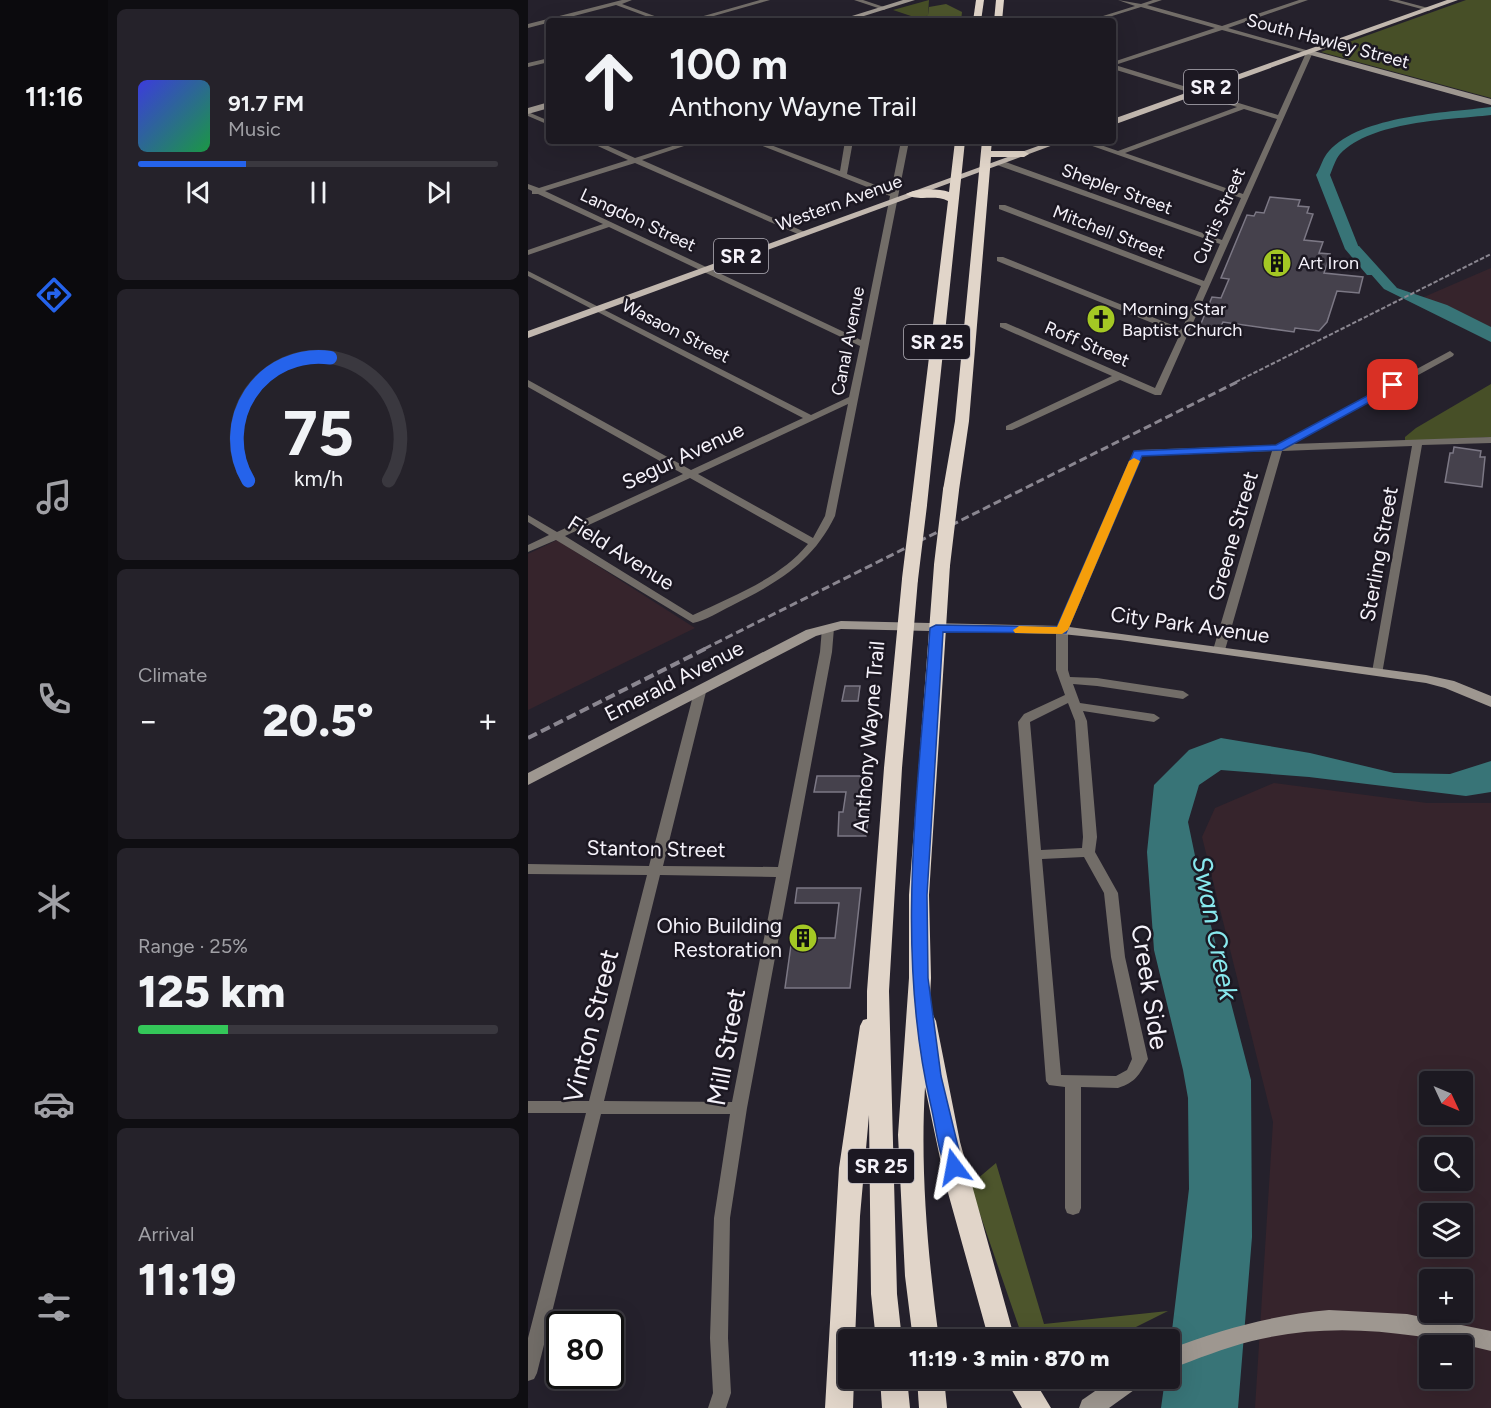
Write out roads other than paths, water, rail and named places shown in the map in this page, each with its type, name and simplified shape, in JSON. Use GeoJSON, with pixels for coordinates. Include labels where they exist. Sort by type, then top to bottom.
{"type":"FeatureCollection","features":[{"type":"Feature","properties":{"kind":"highway"},"geometry":{"type":"LineString","coordinates":[[977,18],[980,0]]}},
{"type":"Feature","properties":{"kind":"highway"},"geometry":{"type":"LineString","coordinates":[[998,18],[999,1]]}},
{"type":"Feature","properties":{"kind":"highway","name":"Anthony Wayne Trail"},"geometry":{"type":"LineString","coordinates":[[888,1329],[884,1294],[878,991],[893,768],[910,579],[960,144]]}},
{"type":"Feature","properties":{"kind":"highway","name":"SR 25"},"geometry":{"type":"LineString","coordinates":[[925,1329],[918,1276],[910,1135],[920,978],[919,895],[936,628],[951,490],[962,421],[987,144]]}},
{"type":"Feature","properties":{"kind":"highway"},"geometry":{"type":"LineString","coordinates":[[986,154],[1024,154]]}},
{"type":"Feature","properties":{"kind":"highway"},"geometry":{"type":"LineString","coordinates":[[912,194],[942,193],[953,199]]}},
{"type":"Feature","properties":{"kind":"highway"},"geometry":{"type":"LineString","coordinates":[[920,978],[933,1076],[965,1212],[999,1329]]}},
{"type":"Feature","properties":{"kind":"highway"},"geometry":{"type":"LineString","coordinates":[[839,1408],[846,1214],[860,1085],[878,991]]}},
{"type":"Feature","properties":{"kind":"highway"},"geometry":{"type":"LineString","coordinates":[[894,1389],[896,1408]]}},
{"type":"Feature","properties":{"kind":"highway"},"geometry":{"type":"LineString","coordinates":[[931,1389],[933,1408]]}},
{"type":"Feature","properties":{"kind":"highway"},"geometry":{"type":"LineString","coordinates":[[1025,1389],[1036,1408]]}},
{"type":"Feature","properties":{"kind":"main road","name":"SR 2"},"geometry":{"type":"LineString","coordinates":[[1116,121],[1454,0]]}},
{"type":"Feature","properties":{"kind":"main road","name":"Western Avenue"},"geometry":{"type":"LineString","coordinates":[[528,335],[894,198],[912,194],[1052,144]]}},
{"type":"Feature","properties":{"kind":"street"},"geometry":{"type":"LineString","coordinates":[[605,0],[656,18]]}},
{"type":"Feature","properties":{"kind":"street"},"geometry":{"type":"LineString","coordinates":[[560,18],[629,0]]}},
{"type":"Feature","properties":{"kind":"street"},"geometry":{"type":"LineString","coordinates":[[700,18],[767,0]]}},
{"type":"Feature","properties":{"kind":"street"},"geometry":{"type":"LineString","coordinates":[[857,0],[884,8]]}},
{"type":"Feature","properties":{"kind":"street"},"geometry":{"type":"LineString","coordinates":[[850,18],[911,0]]}},
{"type":"Feature","properties":{"kind":"street","name":"South Hawley Street"},"geometry":{"type":"LineString","coordinates":[[1121,0],[1491,102]]}},
{"type":"Feature","properties":{"kind":"street"},"geometry":{"type":"LineString","coordinates":[[1100,18],[1159,0]]}},
{"type":"Feature","properties":{"kind":"street"},"geometry":{"type":"LineString","coordinates":[[1116,65],[1305,0]]}},
{"type":"Feature","properties":{"kind":"street"},"geometry":{"type":"LineString","coordinates":[[1391,0],[1429,9]]}},
{"type":"Feature","properties":{"kind":"street"},"geometry":{"type":"LineString","coordinates":[[528,26],[546,21]]}},
{"type":"Feature","properties":{"kind":"street","name":"Curtis Street"},"geometry":{"type":"LineString","coordinates":[[1158,393],[1310,52]]}},
{"type":"Feature","properties":{"kind":"street"},"geometry":{"type":"LineString","coordinates":[[528,65],[546,61]]}},
{"type":"Feature","properties":{"kind":"street"},"geometry":{"type":"LineString","coordinates":[[1116,67],[1280,118]]}},
{"type":"Feature","properties":{"kind":"street"},"geometry":{"type":"LineString","coordinates":[[528,113],[546,106]]}},
{"type":"Feature","properties":{"kind":"street"},"geometry":{"type":"LineString","coordinates":[[1119,153],[1243,107]]}},
{"type":"Feature","properties":{"kind":"street"},"geometry":{"type":"LineString","coordinates":[[528,113],[546,122]]}},
{"type":"Feature","properties":{"kind":"street"},"geometry":{"type":"LineString","coordinates":[[598,144],[803,233]]}},
{"type":"Feature","properties":{"kind":"street"},"geometry":{"type":"LineString","coordinates":[[528,194],[685,144]]}},
{"type":"Feature","properties":{"kind":"street"},"geometry":{"type":"LineString","coordinates":[[762,144],[894,198]]}},
{"type":"Feature","properties":{"kind":"street"},"geometry":{"type":"LineString","coordinates":[[843,176],[848,144]]}},
{"type":"Feature","properties":{"kind":"street","name":"Canal Avenue"},"geometry":{"type":"LineString","coordinates":[[693,620],[789,568],[814,543],[830,516],[904,144]]}},
{"type":"Feature","properties":{"kind":"street"},"geometry":{"type":"LineString","coordinates":[[1092,144],[1246,197]]}},
{"type":"Feature","properties":{"kind":"street","name":"Shepler Street"},"geometry":{"type":"LineString","coordinates":[[1000,163],[1224,243]]}},
{"type":"Feature","properties":{"kind":"street","name":"Langdon Street"},"geometry":{"type":"LineString","coordinates":[[528,186],[864,345]]}},
{"type":"Feature","properties":{"kind":"street","name":"Mitchell Street"},"geometry":{"type":"LineString","coordinates":[[1002,207],[1206,285]]}},
{"type":"Feature","properties":{"kind":"street"},"geometry":{"type":"LineString","coordinates":[[528,253],[609,225]]}},
{"type":"Feature","properties":{"kind":"street"},"geometry":{"type":"LineString","coordinates":[[1000,259],[1185,333]]}},
{"type":"Feature","properties":{"kind":"street","name":"Wasaon Street"},"geometry":{"type":"LineString","coordinates":[[528,273],[810,418]]}},
{"type":"Feature","properties":{"kind":"street","name":"Roff Street"},"geometry":{"type":"LineString","coordinates":[[1003,326],[1158,393]]}},
{"type":"Feature","properties":{"kind":"street","name":"Greene Street"},"geometry":{"type":"LineString","coordinates":[[1219,650],[1278,448],[1450,354]]}},
{"type":"Feature","properties":{"kind":"street"},"geometry":{"type":"LineString","coordinates":[[1009,428],[1120,376]]}},
{"type":"Feature","properties":{"kind":"street"},"geometry":{"type":"LineString","coordinates":[[528,383],[814,543]]}},
{"type":"Feature","properties":{"kind":"street","name":"Segur Avenue"},"geometry":{"type":"LineString","coordinates":[[528,549],[854,398]]}},
{"type":"Feature","properties":{"kind":"street"},"geometry":{"type":"LineString","coordinates":[[1035,855],[1088,852],[1090,837],[1081,721],[1062,670],[1062,630],[1138,453],[1491,440]]}},
{"type":"Feature","properties":{"kind":"street","name":"Sterling Street"},"geometry":{"type":"LineString","coordinates":[[1378,672],[1418,442]]}},
{"type":"Feature","properties":{"kind":"street","name":"Field Avenue"},"geometry":{"type":"LineString","coordinates":[[528,518],[693,620]]}},
{"type":"Feature","properties":{"kind":"street","name":"City Park Avenue"},"geometry":{"type":"LineString","coordinates":[[834,626],[1062,630],[1378,672],[1449,684],[1491,702]]}},
{"type":"Feature","properties":{"kind":"street","name":"Emerald Avenue"},"geometry":{"type":"LineString","coordinates":[[528,780],[811,633],[834,626]]}},
{"type":"Feature","properties":{"kind":"street","name":"Mill Street"},"geometry":{"type":"LineString","coordinates":[[717,1408],[722,1393],[719,1338],[722,1218],[739,1108],[783,872],[826,652],[834,626]]}},
{"type":"Feature","properties":{"kind":"street"},"geometry":{"type":"LineString","coordinates":[[1065,680],[1097,682],[1183,695]]}},
{"type":"Feature","properties":{"kind":"street","name":"Vinton Street"},"geometry":{"type":"LineString","coordinates":[[528,1373],[700,692]]}},
{"type":"Feature","properties":{"kind":"street"},"geometry":{"type":"LineString","coordinates":[[1072,1208],[1073,1082],[1054,1081],[1024,722],[1028,717],[1073,702],[1154,718]]}},
{"type":"Feature","properties":{"kind":"street","name":"Creek Side"},"geometry":{"type":"LineString","coordinates":[[1073,1082],[1118,1082],[1132,1074],[1140,1059],[1118,957],[1111,893],[1088,852]]}},
{"type":"Feature","properties":{"kind":"street","name":"Stanton Street"},"geometry":{"type":"LineString","coordinates":[[528,869],[783,872]]}},
{"type":"Feature","properties":{"kind":"street"},"geometry":{"type":"LineString","coordinates":[[528,1107],[739,1108]]}},
{"type":"Feature","properties":{"kind":"street"},"geometry":{"type":"LineString","coordinates":[[1180,1355],[1214,1340],[1276,1324],[1335,1319],[1404,1322],[1491,1341]]}},
{"type":"Feature","properties":{"kind":"street"},"geometry":{"type":"LineString","coordinates":[[1090,1408],[1117,1389]]}},
{"type":"Feature","properties":{"kind":"waterway","name":"Swan Creek"},"geometry":{"type":"LineString","coordinates":[[1372,272],[1352,249],[1323,175],[1333,154],[1346,143],[1384,127],[1491,111]]}},
{"type":"Feature","properties":{"kind":"railway"},"geometry":{"type":"LineString","coordinates":[[1236,382],[1491,254]]}},
{"type":"Feature","properties":{"kind":"railway"},"geometry":{"type":"LineString","coordinates":[[704,649],[1239,381]]}},
{"type":"Feature","properties":{"kind":"railway"},"geometry":{"type":"LineString","coordinates":[[528,738],[707,648]]}},
{"type":"Feature","properties":{"kind":"place","name":"Art Iron"},"geometry":{"type":"Point","coordinates":[1277,263]}},
{"type":"Feature","properties":{"kind":"place","name":"Morning Star Baptist Church"},"geometry":{"type":"Point","coordinates":[1101,319]}},
{"type":"Feature","properties":{"kind":"place","name":"Ohio Building Restoration"},"geometry":{"type":"Point","coordinates":[803,938]}}]}
